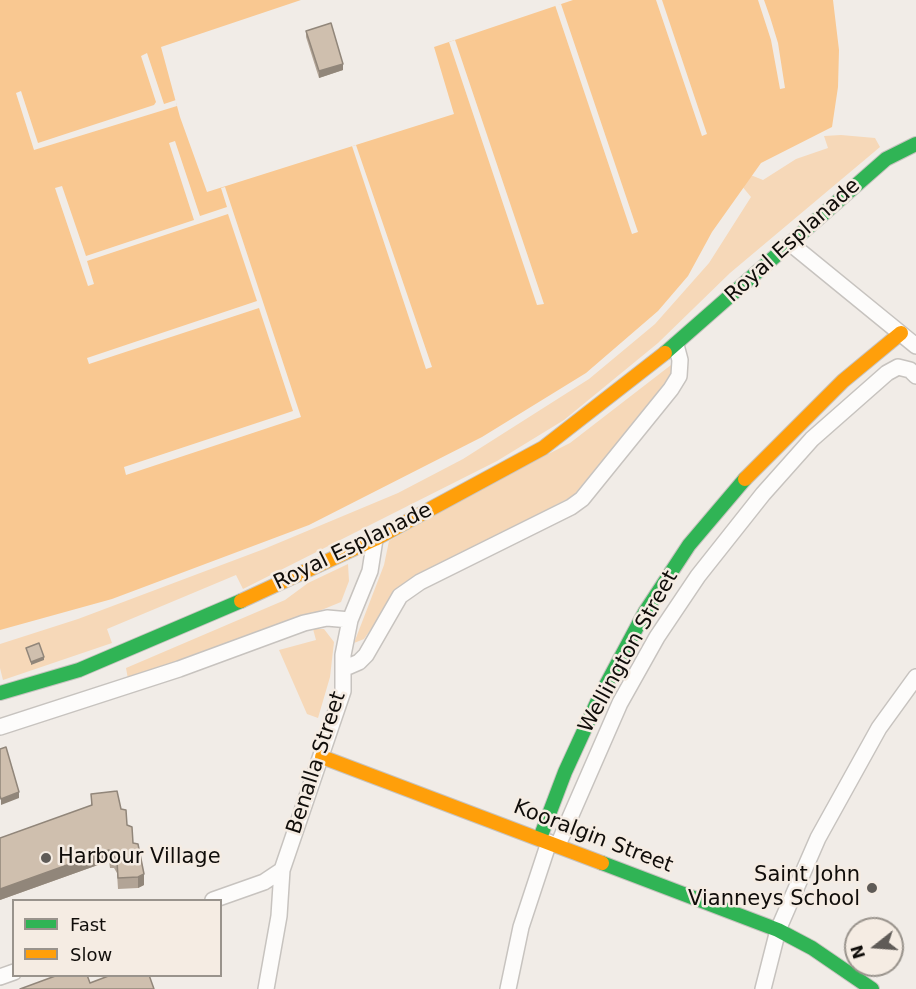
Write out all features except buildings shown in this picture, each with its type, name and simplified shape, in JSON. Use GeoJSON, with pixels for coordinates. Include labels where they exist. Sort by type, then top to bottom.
{"type":"FeatureCollection","features":[{"type":"Feature","properties":{"kind":"street","name":"Royal Esplanade"},"geometry":{"type":"LineString","coordinates":[[0,693],[79,670],[216,614],[375,539],[543,448],[676,345],[879,165],[916,144]]}},
{"type":"Feature","properties":{"kind":"street"},"geometry":{"type":"LineString","coordinates":[[791,244],[916,346]]}},
{"type":"Feature","properties":{"kind":"street","name":"Wellington Street"},"geometry":{"type":"LineString","coordinates":[[508,989],[521,927],[549,842],[566,772],[599,698],[645,612],[689,545],[756,467],[843,381],[901,333]]}},
{"type":"Feature","properties":{"kind":"street"},"geometry":{"type":"LineString","coordinates":[[343,669],[359,662],[366,655],[400,596],[420,582],[571,507],[582,499],[679,376],[680,360],[676,345]]}},
{"type":"Feature","properties":{"kind":"street","name":"Wellington Street"},"geometry":{"type":"LineString","coordinates":[[549,842],[620,703],[657,637],[698,576],[763,494],[812,439],[887,373],[898,367],[910,370],[916,376]]}},
{"type":"Feature","properties":{"kind":"street","name":"Benalla Street"},"geometry":{"type":"LineString","coordinates":[[266,989],[279,916],[282,870],[343,691],[343,669],[350,620],[370,571],[375,539]]}},
{"type":"Feature","properties":{"kind":"street"},"geometry":{"type":"LineString","coordinates":[[0,727],[179,669],[304,623],[327,618],[350,620]]}},
{"type":"Feature","properties":{"kind":"street"},"geometry":{"type":"LineString","coordinates":[[763,989],[778,930],[818,838],[842,791],[879,728],[916,677]]}},
{"type":"Feature","properties":{"kind":"street","name":"Kooralgin Street"},"geometry":{"type":"LineString","coordinates":[[322,757],[778,930],[812,948],[872,989]]}},
{"type":"Feature","properties":{"kind":"street"},"geometry":{"type":"LineString","coordinates":[[216,899],[264,882],[282,870]]}},
{"type":"Feature","properties":{"kind":"shaded area"},"geometry":{"type":"Polygon","coordinates":[[[0,0],[301,0],[161,47],[180,117],[207,192],[454,114],[434,47],[573,0],[833,0],[839,50],[838,87],[832,127],[761,163],[712,232],[688,276],[658,311],[586,373],[482,437],[309,525],[112,599],[0,630],[0,0]]]}},
{"type":"Feature","properties":{"kind":"shaded area"},"geometry":{"type":"Polygon","coordinates":[[[824,136],[875,138],[880,147],[730,273],[658,343],[564,420],[497,461],[243,589],[236,575],[107,629],[112,643],[3,680],[0,668],[0,644],[78,619],[264,549],[398,493],[463,459],[589,379],[655,324],[709,263],[751,197],[741,185],[748,174],[763,180],[796,159],[828,148],[824,136]]]}},
{"type":"Feature","properties":{"kind":"shaded area"},"geometry":{"type":"Polygon","coordinates":[[[671,365],[674,369],[672,376],[573,496],[403,584],[364,639],[354,643],[384,565],[389,541],[489,484],[570,443],[671,365]]]}},
{"type":"Feature","properties":{"kind":"shaded area"},"geometry":{"type":"Polygon","coordinates":[[[348,564],[349,581],[341,602],[251,639],[128,679],[126,668],[285,600],[308,583],[348,564]]]}},
{"type":"Feature","properties":{"kind":"shaded area"},"geometry":{"type":"Polygon","coordinates":[[[313,629],[324,629],[334,642],[330,677],[318,718],[307,714],[279,650],[316,640],[313,629]]]}},
{"type":"Feature","properties":{"kind":"pier"},"geometry":{"type":"Polygon","coordinates":[[[656,0],[662,0],[707,134],[702,136],[656,0]]]}},
{"type":"Feature","properties":{"kind":"pier"},"geometry":{"type":"Polygon","coordinates":[[[758,0],[764,0],[778,43],[785,88],[780,89],[771,40],[758,0]]]}},
{"type":"Feature","properties":{"kind":"pier"},"geometry":{"type":"Polygon","coordinates":[[[561,4],[638,232],[632,234],[555,5],[561,4]]]}},
{"type":"Feature","properties":{"kind":"pier"},"geometry":{"type":"Polygon","coordinates":[[[455,40],[544,304],[537,305],[449,42],[455,40]]]}},
{"type":"Feature","properties":{"kind":"pier"},"geometry":{"type":"Polygon","coordinates":[[[147,53],[164,104],[176,100],[177,106],[34,150],[16,93],[21,91],[38,143],[154,105],[156,102],[141,56],[147,53]]]}},
{"type":"Feature","properties":{"kind":"pier"},"geometry":{"type":"Polygon","coordinates":[[[175,141],[200,216],[227,207],[221,188],[225,187],[301,417],[126,475],[124,467],[293,411],[259,308],[89,364],[87,358],[257,301],[228,214],[87,261],[94,284],[88,286],[55,188],[62,186],[86,256],[194,220],[169,143],[175,141]]]}},
{"type":"Feature","properties":{"kind":"pier"},"geometry":{"type":"Polygon","coordinates":[[[356,145],[432,367],[426,369],[352,146],[356,145]]]}},
{"type":"Feature","properties":{"kind":"traffic: fast"},"geometry":{"type":"LineString","coordinates":[[665,353],[886,159],[916,144]]}},
{"type":"Feature","properties":{"kind":"traffic: fast"},"geometry":{"type":"LineString","coordinates":[[540,838],[565,772],[599,698],[645,612],[689,545],[745,479]]}},
{"type":"Feature","properties":{"kind":"traffic: fast"},"geometry":{"type":"LineString","coordinates":[[0,693],[79,670],[241,601]]}},
{"type":"Feature","properties":{"kind":"traffic: fast"},"geometry":{"type":"LineString","coordinates":[[602,863],[778,930],[812,948],[872,989]]}},
{"type":"Feature","properties":{"kind":"traffic: slow"},"geometry":{"type":"LineString","coordinates":[[745,479],[843,381],[901,333]]}},
{"type":"Feature","properties":{"kind":"traffic: slow"},"geometry":{"type":"LineString","coordinates":[[241,601],[375,539],[543,448],[665,353]]}},
{"type":"Feature","properties":{"kind":"traffic: slow"},"geometry":{"type":"LineString","coordinates":[[322,757],[602,863]]}},
{"type":"Feature","properties":{"kind":"place","name":"Harbour Village"},"geometry":{"type":"Point","coordinates":[46,858]}},
{"type":"Feature","properties":{"kind":"place","name":"Saint John Vianneys School"},"geometry":{"type":"Point","coordinates":[872,888]}}]}
